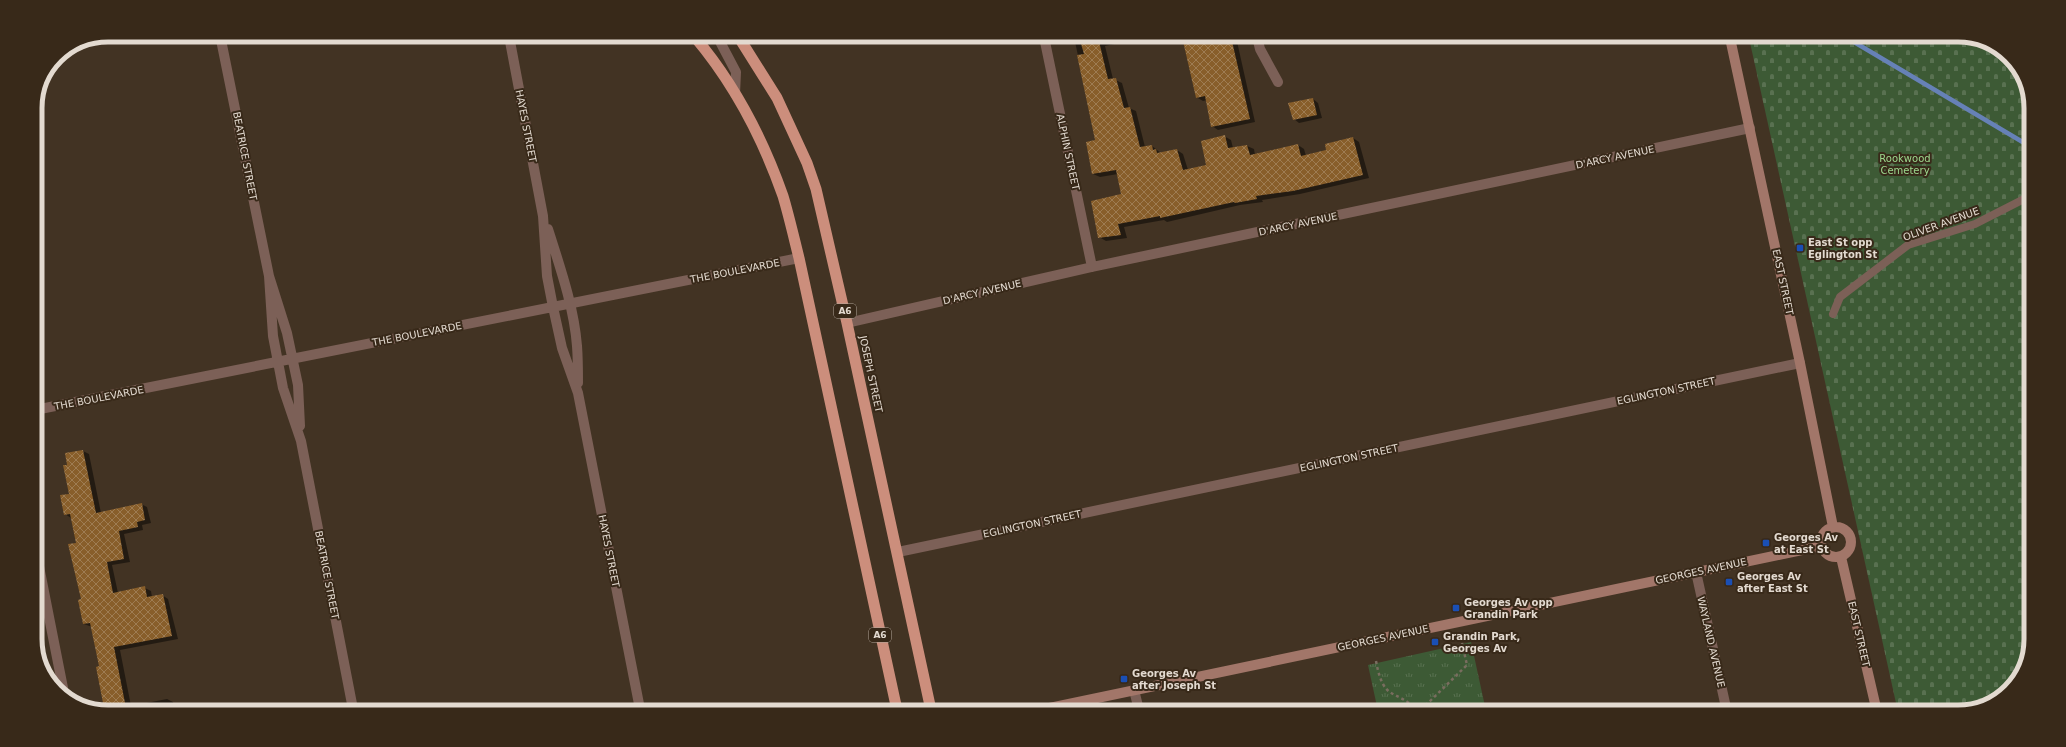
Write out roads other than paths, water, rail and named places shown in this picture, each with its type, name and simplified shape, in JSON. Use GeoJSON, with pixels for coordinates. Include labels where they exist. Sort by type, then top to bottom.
{"type":"FeatureCollection","features":[{"type":"Feature","properties":{"kind":"highway","name":"A6"},"geometry":{"type":"LineString","coordinates":[[698,42],[734,94],[764,151],[783,196],[799,258],[896,705]]}},
{"type":"Feature","properties":{"kind":"highway","name":"JOSEPH STREET"},"geometry":{"type":"LineString","coordinates":[[742,42],[777,98],[807,163],[826,225],[930,705]]}},
{"type":"Feature","properties":{"kind":"main road","name":"EAST STREET"},"geometry":{"type":"LineString","coordinates":[[1731,42],[1834,527]]}},
{"type":"Feature","properties":{"kind":"main road"},"geometry":{"type":"LineString","coordinates":[[1834,527],[1844,529],[1851,536],[1851,547],[1847,553],[1841,557],[1831,557],[1823,550],[1821,546],[1821,539],[1824,532],[1834,527]]}},
{"type":"Feature","properties":{"kind":"main road","name":"GEORGES AVENUE"},"geometry":{"type":"LineString","coordinates":[[1064,705],[1821,546]]}},
{"type":"Feature","properties":{"kind":"main road","name":"EAST STREET"},"geometry":{"type":"LineString","coordinates":[[1841,557],[1875,705]]}},
{"type":"Feature","properties":{"kind":"street","name":"BEATRICE STREET"},"geometry":{"type":"LineString","coordinates":[[221,42],[269,276],[287,334],[298,385],[301,441]]}},
{"type":"Feature","properties":{"kind":"street","name":"HAYES STREET"},"geometry":{"type":"LineString","coordinates":[[509,42],[543,216],[547,276],[553,307],[562,348],[578,393],[639,705]]}},
{"type":"Feature","properties":{"kind":"street"},"geometry":{"type":"LineString","coordinates":[[720,42],[736,72],[734,94]]}},
{"type":"Feature","properties":{"kind":"street","name":"ALPHIN STREET"},"geometry":{"type":"LineString","coordinates":[[1045,42],[1092,267]]}},
{"type":"Feature","properties":{"kind":"street"},"geometry":{"type":"LineString","coordinates":[[1258,42],[1260,49],[1278,82]]}},
{"type":"Feature","properties":{"kind":"street","name":"D'ARCY AVENUE"},"geometry":{"type":"LineString","coordinates":[[847,323],[1092,267],[1750,128]]}},
{"type":"Feature","properties":{"kind":"street","name":"HAYES STREET"},"geometry":{"type":"LineString","coordinates":[[543,216],[563,274],[569,304],[577,346],[578,393]]}},
{"type":"Feature","properties":{"kind":"street","name":"THE BOULEVARDE"},"geometry":{"type":"LineString","coordinates":[[42,409],[799,258]]}},
{"type":"Feature","properties":{"kind":"street","name":"BEATRICE STREET"},"geometry":{"type":"LineString","coordinates":[[269,276],[273,336],[283,388],[301,441],[352,705]]}},
{"type":"Feature","properties":{"kind":"street","name":"EGLINGTON STREET"},"geometry":{"type":"LineString","coordinates":[[898,552],[1800,363]]}},
{"type":"Feature","properties":{"kind":"street","name":"WAYLAND AVENUE"},"geometry":{"type":"LineString","coordinates":[[1696,572],[1725,705]]}},
{"type":"Feature","properties":{"kind":"street"},"geometry":{"type":"LineString","coordinates":[[42,581],[63,686]]}},
{"type":"Feature","properties":{"kind":"street"},"geometry":{"type":"LineString","coordinates":[[1134,690],[1138,705]]}},
{"type":"Feature","properties":{"kind":"lane","name":"OLIVER AVENUE"},"geometry":{"type":"LineString","coordinates":[[1834,314],[1840,297],[1908,245],[1975,224],[2024,199]]}},
{"type":"Feature","properties":{"kind":"waterway"},"geometry":{"type":"LineString","coordinates":[[1854,42],[2024,143]]}},
{"type":"Feature","properties":{"kind":"place","name":"East St opp Eglington St"},"geometry":{"type":"Point","coordinates":[1800,248]}},
{"type":"Feature","properties":{"kind":"place","name":"Georges Av at East St"},"geometry":{"type":"Point","coordinates":[1766,543]}},
{"type":"Feature","properties":{"kind":"place","name":"Georges Av after East St"},"geometry":{"type":"Point","coordinates":[1729,582]}},
{"type":"Feature","properties":{"kind":"place","name":"Georges Av opp Grandin Park"},"geometry":{"type":"Point","coordinates":[1456,608]}},
{"type":"Feature","properties":{"kind":"place","name":"Grandin Park, Georges Av"},"geometry":{"type":"Point","coordinates":[1435,642]}},
{"type":"Feature","properties":{"kind":"place","name":"Georges Av after Joseph St"},"geometry":{"type":"Point","coordinates":[1124,679]}},
{"type":"Feature","properties":{"kind":"park label","name":"Rookwood Cemetery"},"geometry":{"type":"Point","coordinates":[1905,164]}}]}
